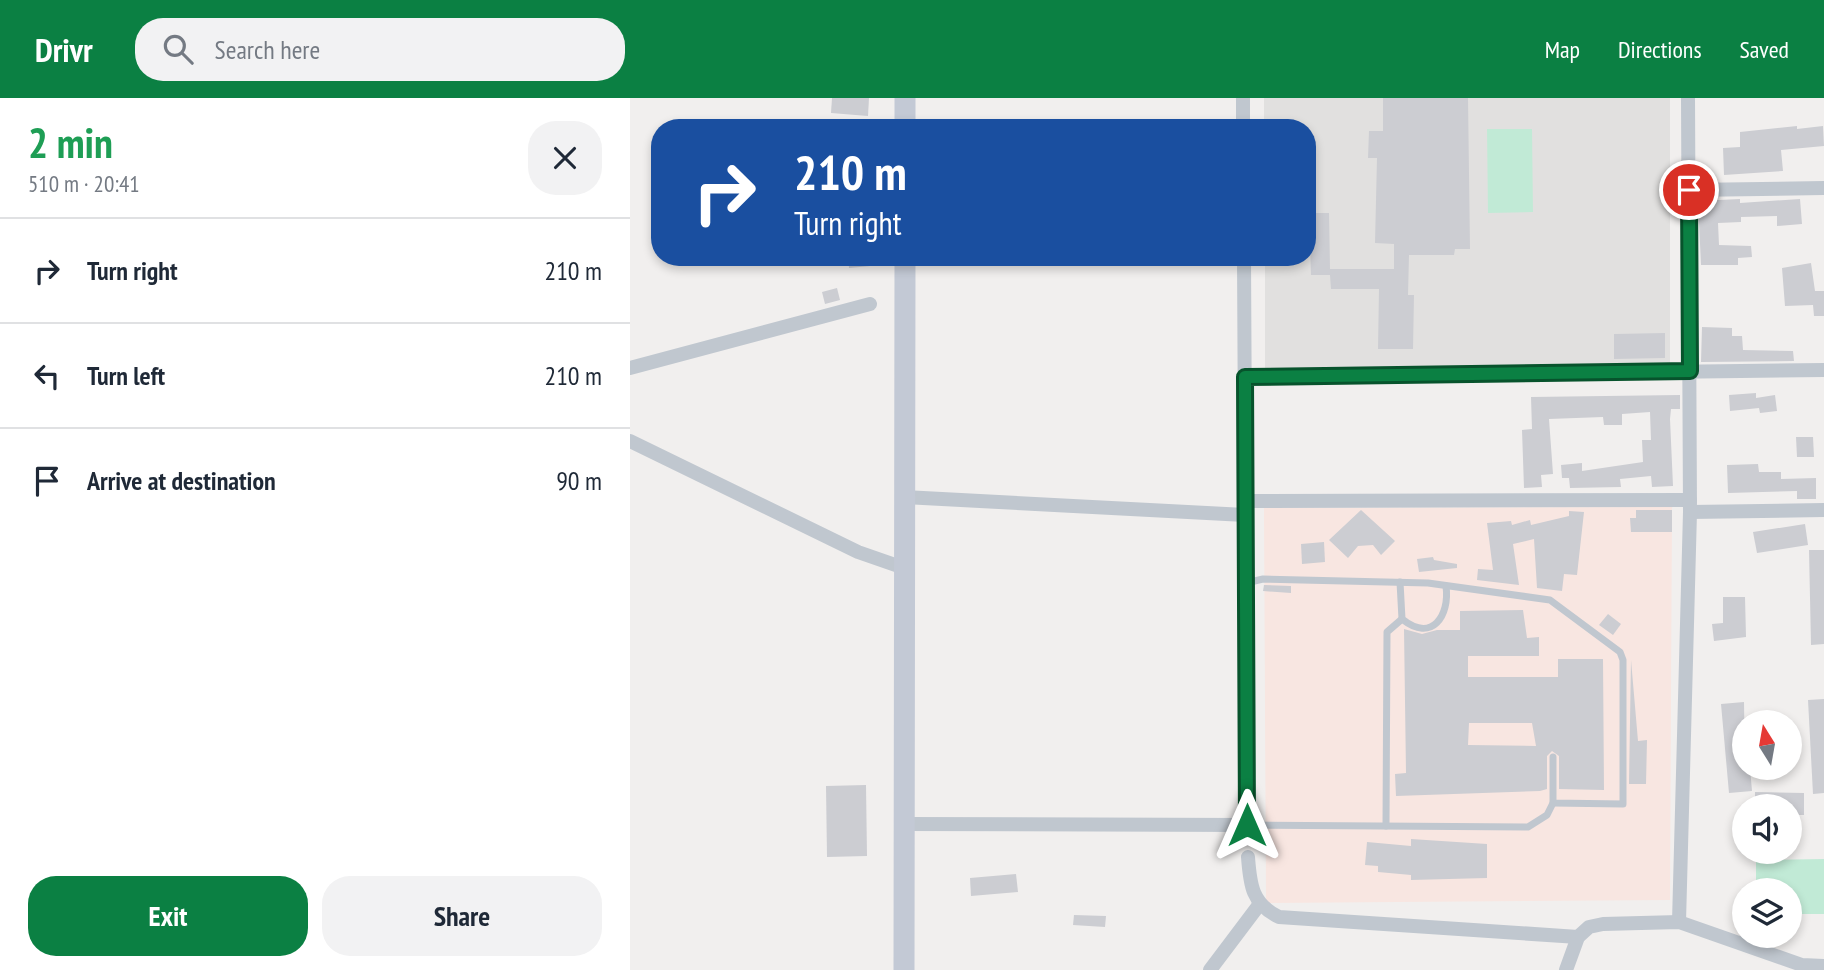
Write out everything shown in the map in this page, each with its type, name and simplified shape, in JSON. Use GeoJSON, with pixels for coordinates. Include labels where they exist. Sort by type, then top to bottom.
{"type":"FeatureCollection","features":[{"type":"Feature","properties":{"kind":"main road"},"geometry":{"type":"LineString","coordinates":[[905,98],[905,119]]}},
{"type":"Feature","properties":{"kind":"main road"},"geometry":{"type":"LineString","coordinates":[[904,970],[905,266]]}},
{"type":"Feature","properties":{"kind":"street"},"geometry":{"type":"LineString","coordinates":[[1243,98],[1243,119]]}},
{"type":"Feature","properties":{"kind":"street"},"geometry":{"type":"LineString","coordinates":[[1679,922],[1690,506],[1688,98]]}},
{"type":"Feature","properties":{"kind":"street"},"geometry":{"type":"LineString","coordinates":[[1689,190],[1824,188]]}},
{"type":"Feature","properties":{"kind":"street"},"geometry":{"type":"LineString","coordinates":[[904,824],[1247,825],[1244,266]]}},
{"type":"Feature","properties":{"kind":"street"},"geometry":{"type":"LineString","coordinates":[[630,368],[870,304]]}},
{"type":"Feature","properties":{"kind":"street"},"geometry":{"type":"LineString","coordinates":[[1245,377],[1824,370]]}},
{"type":"Feature","properties":{"kind":"street"},"geometry":{"type":"LineString","coordinates":[[630,441],[858,552],[904,568]]}},
{"type":"Feature","properties":{"kind":"street"},"geometry":{"type":"LineString","coordinates":[[904,497],[1245,508],[1690,506],[1824,510]]}},
{"type":"Feature","properties":{"kind":"street"},"geometry":{"type":"LineString","coordinates":[[1248,857],[1252,891],[1259,905],[1279,917],[1578,937]]}},
{"type":"Feature","properties":{"kind":"street"},"geometry":{"type":"LineString","coordinates":[[1210,970],[1259,905]]}},
{"type":"Feature","properties":{"kind":"street"},"geometry":{"type":"LineString","coordinates":[[1566,970],[1578,937],[1589,927],[1603,924],[1679,922],[1802,965],[1824,966]]}},
{"type":"Feature","properties":{"kind":"lane"},"geometry":{"type":"LineString","coordinates":[[1246,583],[1263,579],[1400,582],[1550,600],[1620,652],[1623,660],[1623,804],[1553,803]]}},
{"type":"Feature","properties":{"kind":"lane"},"geometry":{"type":"LineString","coordinates":[[1400,582],[1402,619]]}},
{"type":"Feature","properties":{"kind":"lane"},"geometry":{"type":"LineString","coordinates":[[1402,619],[1422,628],[1435,625],[1445,615],[1448,600],[1446,586]]}},
{"type":"Feature","properties":{"kind":"lane"},"geometry":{"type":"LineString","coordinates":[[1386,826],[1387,632],[1402,619]]}},
{"type":"Feature","properties":{"kind":"lane"},"geometry":{"type":"LineString","coordinates":[[1247,825],[1528,827],[1547,815],[1553,803],[1553,757]]}},
{"type":"Feature","properties":{"kind":"shaded area"},"geometry":{"type":"Polygon","coordinates":[[[1264,98],[1670,98],[1670,365],[1265,370],[1265,266],[1316,266],[1316,119],[1264,119],[1264,98]]]}},
{"type":"Feature","properties":{"kind":"shaded area"},"geometry":{"type":"Polygon","coordinates":[[[1672,507],[1670,900],[1266,903],[1264,508],[1672,507]]]}},
{"type":"Feature","properties":{"kind":"green space"},"geometry":{"type":"Polygon","coordinates":[[[1487,129],[1532,129],[1533,212],[1488,213],[1487,129]]]}},
{"type":"Feature","properties":{"kind":"green space"},"geometry":{"type":"Polygon","coordinates":[[[1802,859],[1824,859],[1824,914],[1802,914],[1802,878],[1756,878],[1756,864],[1802,864],[1802,859]]]}},
{"type":"Feature","properties":{"kind":"building"},"geometry":{"type":"Polygon","coordinates":[[[832,98],[869,98],[868,116],[831,113],[832,98]]]}},
{"type":"Feature","properties":{"kind":"building"},"geometry":{"type":"Polygon","coordinates":[[[1383,98],[1468,98],[1470,249],[1455,249],[1454,255],[1409,255],[1408,295],[1414,295],[1413,349],[1378,349],[1379,289],[1331,289],[1330,275],[1311,275],[1311,266],[1316,266],[1316,213],[1329,213],[1330,269],[1394,269],[1394,244],[1375,243],[1377,158],[1368,158],[1369,131],[1383,131],[1383,98]]]}},
{"type":"Feature","properties":{"kind":"building"},"geometry":{"type":"Polygon","coordinates":[[[1797,126],[1797,129],[1823,126],[1824,146],[1781,150],[1783,171],[1724,175],[1723,148],[1740,147],[1740,132],[1797,126]]]}},
{"type":"Feature","properties":{"kind":"building"},"geometry":{"type":"Polygon","coordinates":[[[1740,199],[1740,203],[1800,199],[1802,224],[1777,226],[1777,216],[1741,217],[1741,222],[1718,223],[1719,245],[1751,246],[1752,257],[1738,258],[1738,265],[1701,265],[1698,201],[1740,199]]]}},
{"type":"Feature","properties":{"kind":"building"},"geometry":{"type":"Polygon","coordinates":[[[1811,263],[1815,291],[1824,291],[1824,316],[1814,316],[1813,305],[1785,306],[1782,268],[1811,263]]]}},
{"type":"Feature","properties":{"kind":"building"},"geometry":{"type":"Polygon","coordinates":[[[837,288],[840,300],[825,304],[822,292],[837,288]]]}},
{"type":"Feature","properties":{"kind":"building"},"geometry":{"type":"Polygon","coordinates":[[[1702,327],[1732,328],[1732,336],[1742,336],[1743,350],[1793,351],[1794,361],[1701,362],[1702,327]]]}},
{"type":"Feature","properties":{"kind":"building"},"geometry":{"type":"Polygon","coordinates":[[[1665,333],[1665,358],[1614,359],[1614,334],[1665,333]]]}},
{"type":"Feature","properties":{"kind":"building"},"geometry":{"type":"Polygon","coordinates":[[[1756,393],[1756,398],[1775,395],[1777,411],[1760,413],[1759,408],[1730,411],[1729,395],[1756,393]]]}},
{"type":"Feature","properties":{"kind":"building"},"geometry":{"type":"Polygon","coordinates":[[[1680,395],[1680,409],[1671,409],[1670,419],[1673,486],[1652,487],[1651,476],[1620,479],[1621,487],[1570,488],[1569,478],[1562,478],[1561,465],[1582,463],[1582,471],[1643,462],[1642,440],[1651,440],[1650,412],[1622,414],[1622,425],[1604,425],[1603,417],[1549,419],[1553,474],[1541,475],[1542,487],[1524,488],[1522,430],[1532,429],[1531,397],[1680,395]]]}},
{"type":"Feature","properties":{"kind":"building"},"geometry":{"type":"Polygon","coordinates":[[[1796,437],[1813,437],[1814,457],[1797,457],[1796,437]]]}},
{"type":"Feature","properties":{"kind":"building"},"geometry":{"type":"Polygon","coordinates":[[[1758,464],[1759,472],[1781,472],[1781,479],[1816,478],[1816,499],[1797,499],[1797,491],[1728,493],[1727,465],[1758,464]]]}},
{"type":"Feature","properties":{"kind":"building"},"geometry":{"type":"Polygon","coordinates":[[[1361,510],[1395,541],[1381,555],[1373,545],[1358,546],[1348,558],[1329,540],[1361,510]]]}},
{"type":"Feature","properties":{"kind":"building"},"geometry":{"type":"Polygon","coordinates":[[[1636,510],[1672,510],[1672,532],[1631,532],[1630,518],[1636,518],[1636,510]]]}},
{"type":"Feature","properties":{"kind":"building"},"geometry":{"type":"Polygon","coordinates":[[[1569,511],[1584,512],[1577,575],[1564,574],[1562,591],[1537,588],[1534,539],[1513,544],[1519,585],[1477,580],[1478,569],[1493,570],[1487,523],[1511,521],[1512,525],[1530,520],[1531,525],[1569,516],[1569,511]]]}},
{"type":"Feature","properties":{"kind":"building"},"geometry":{"type":"Polygon","coordinates":[[[1805,524],[1808,545],[1757,553],[1753,532],[1805,524]]]}},
{"type":"Feature","properties":{"kind":"building"},"geometry":{"type":"Polygon","coordinates":[[[1324,542],[1325,562],[1302,564],[1301,544],[1324,542]]]}},
{"type":"Feature","properties":{"kind":"building"},"geometry":{"type":"Polygon","coordinates":[[[1809,550],[1824,550],[1824,644],[1811,645],[1809,550]]]}},
{"type":"Feature","properties":{"kind":"building"},"geometry":{"type":"Polygon","coordinates":[[[1433,557],[1434,560],[1457,564],[1457,568],[1419,572],[1417,559],[1433,557]]]}},
{"type":"Feature","properties":{"kind":"building"},"geometry":{"type":"Polygon","coordinates":[[[1264,585],[1291,586],[1291,593],[1263,591],[1264,585]]]}},
{"type":"Feature","properties":{"kind":"building"},"geometry":{"type":"Polygon","coordinates":[[[1723,597],[1745,597],[1746,637],[1714,641],[1712,624],[1723,623],[1723,597]]]}},
{"type":"Feature","properties":{"kind":"building"},"geometry":{"type":"Polygon","coordinates":[[[1523,610],[1527,638],[1539,637],[1539,656],[1468,656],[1468,677],[1558,677],[1558,659],[1603,659],[1604,790],[1559,789],[1559,756],[1552,751],[1547,756],[1547,789],[1396,796],[1395,774],[1406,773],[1404,629],[1422,634],[1437,630],[1460,630],[1460,611],[1523,610]],[[1469,723],[1468,745],[1536,746],[1532,723],[1469,723]]]}},
{"type":"Feature","properties":{"kind":"building"},"geometry":{"type":"Polygon","coordinates":[[[1608,614],[1621,624],[1613,635],[1599,625],[1608,614]]]}},
{"type":"Feature","properties":{"kind":"building"},"geometry":{"type":"Polygon","coordinates":[[[1631,660],[1638,741],[1647,740],[1646,784],[1629,784],[1631,660]]]}},
{"type":"Feature","properties":{"kind":"building"},"geometry":{"type":"Polygon","coordinates":[[[1824,699],[1824,793],[1813,794],[1808,700],[1824,699]]]}},
{"type":"Feature","properties":{"kind":"building"},"geometry":{"type":"Polygon","coordinates":[[[1744,702],[1744,710],[1732,710],[1732,780],[1751,780],[1752,791],[1729,793],[1721,704],[1744,702]]]}},
{"type":"Feature","properties":{"kind":"building"},"geometry":{"type":"Polygon","coordinates":[[[866,785],[867,856],[827,857],[826,786],[866,785]]]}},
{"type":"Feature","properties":{"kind":"building"},"geometry":{"type":"Polygon","coordinates":[[[1804,793],[1804,815],[1802,794],[1755,794],[1804,793]]]}},
{"type":"Feature","properties":{"kind":"building"},"geometry":{"type":"Polygon","coordinates":[[[1411,839],[1487,844],[1487,878],[1411,880],[1411,875],[1378,872],[1378,866],[1365,865],[1367,842],[1411,846],[1411,839]]]}},
{"type":"Feature","properties":{"kind":"building"},"geometry":{"type":"Polygon","coordinates":[[[1016,874],[1018,892],[971,896],[970,878],[1016,874]]]}},
{"type":"Feature","properties":{"kind":"building"},"geometry":{"type":"Polygon","coordinates":[[[1074,915],[1106,916],[1105,927],[1073,925],[1074,915]]]}},
{"type":"Feature","properties":{"kind":"route"},"geometry":{"type":"LineString","coordinates":[[1247,825],[1245,377],[1690,371],[1689,190]]}}]}
